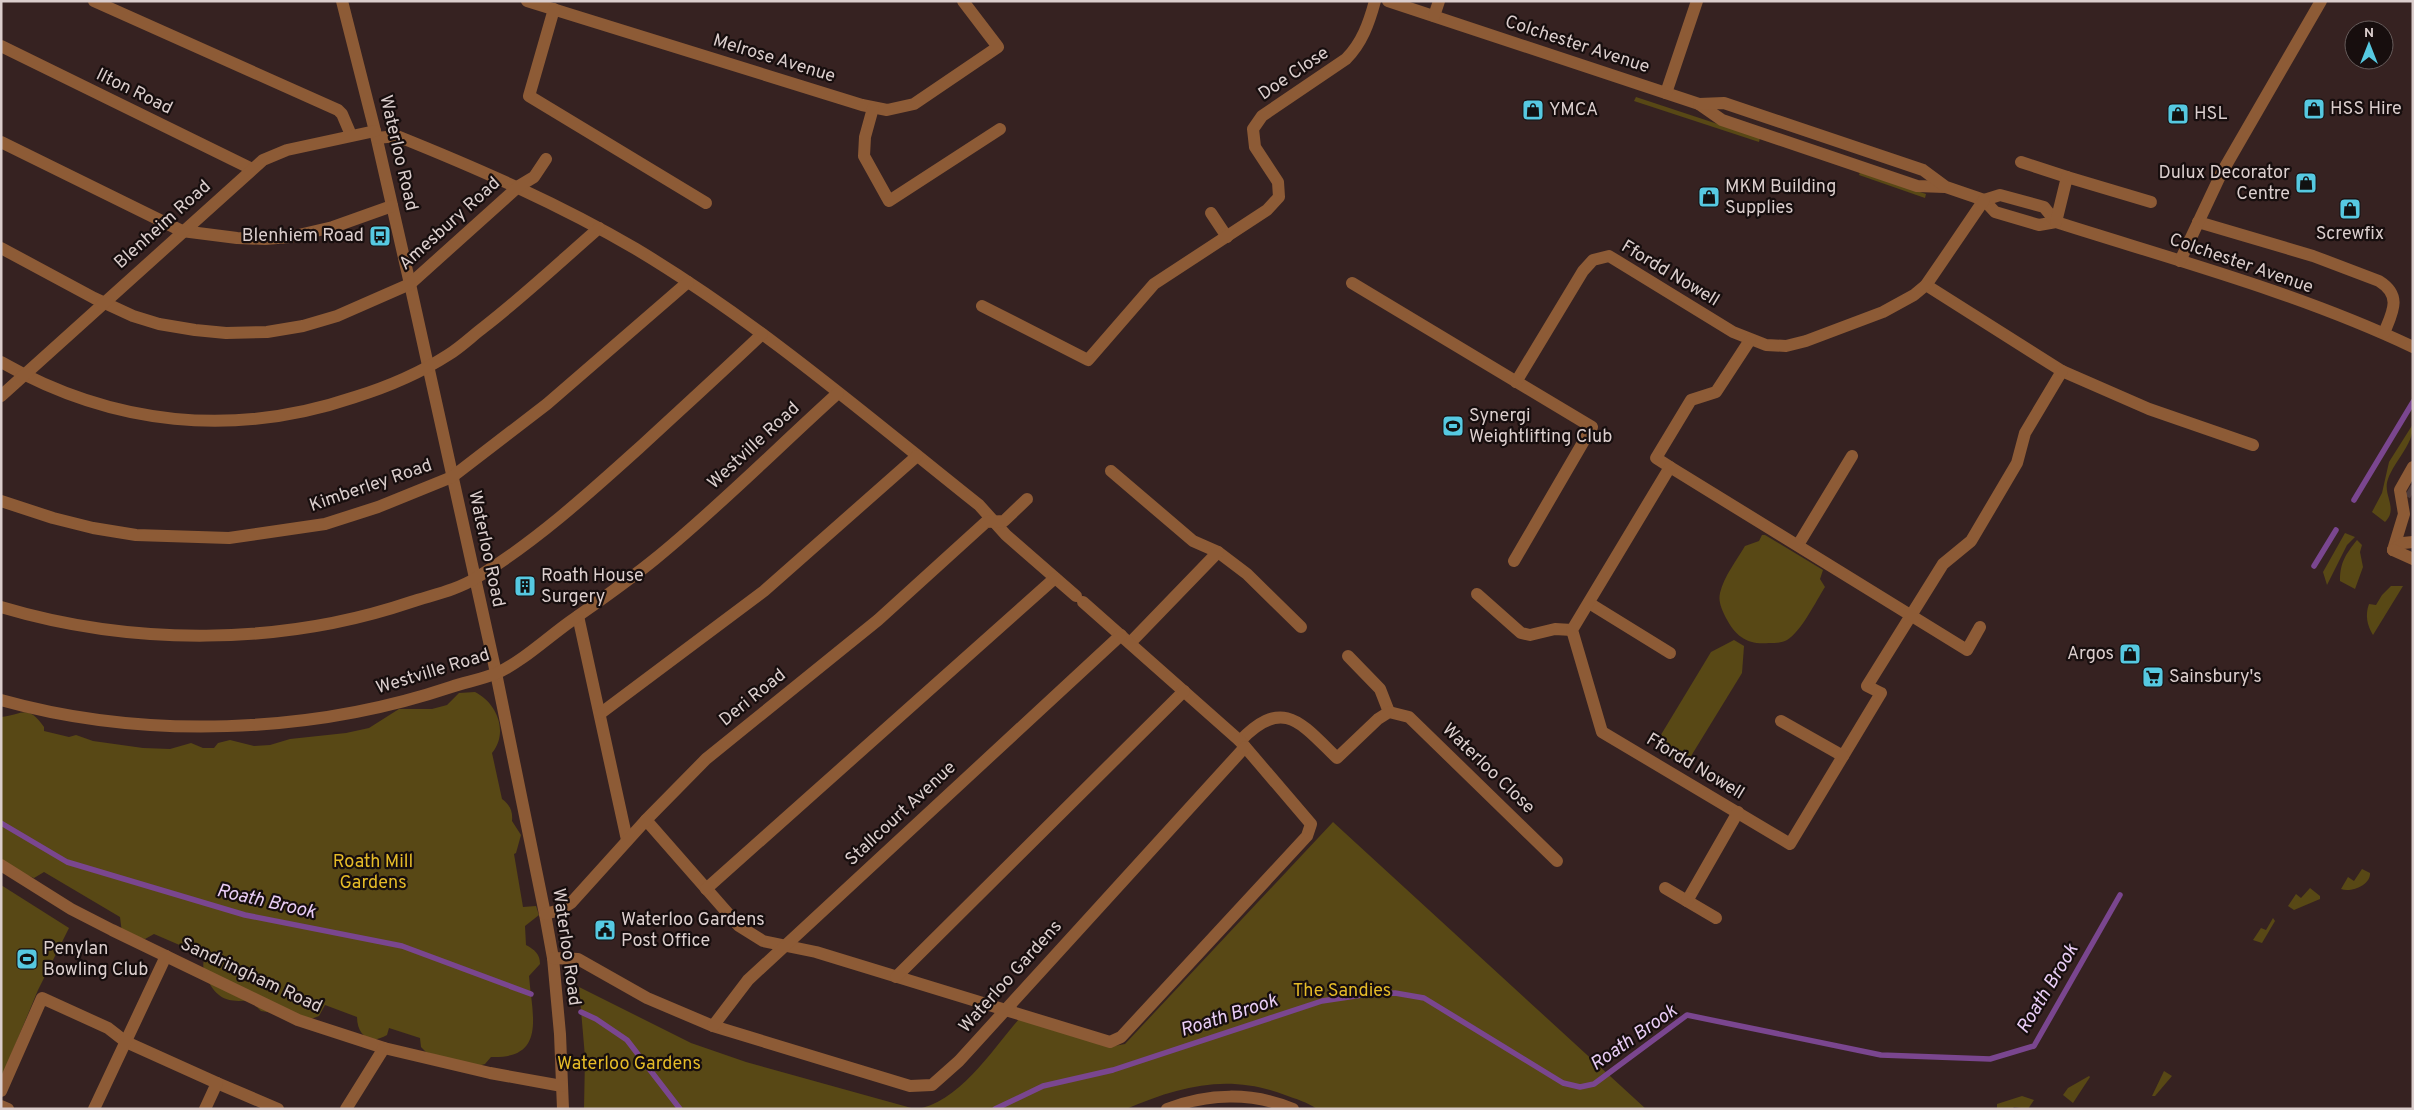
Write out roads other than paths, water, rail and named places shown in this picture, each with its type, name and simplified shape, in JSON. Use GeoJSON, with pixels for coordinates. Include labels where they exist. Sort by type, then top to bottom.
{"type":"FeatureCollection","features":[{"type":"Feature","properties":{"kind":"street"},"geometry":{"type":"LineString","coordinates":[[94,1],[338,110],[342,114],[351,136]]}},
{"type":"Feature","properties":{"kind":"street","name":"Waterloo Road"},"geometry":{"type":"LineString","coordinates":[[342,1],[376,134],[410,284],[496,673],[545,914],[553,962],[561,1047],[563,1109]]}},
{"type":"Feature","properties":{"kind":"street","name":"Melrose Avenue"},"geometry":{"type":"LineString","coordinates":[[527,1],[873,108],[887,110],[914,104],[998,47],[963,1]]}},
{"type":"Feature","properties":{"kind":"street","name":"Doe Close"},"geometry":{"type":"LineString","coordinates":[[982,306],[1088,360],[1154,284],[1267,210],[1279,197],[1278,182],[1255,147],[1253,129],[1262,116],[1346,59],[1355,50],[1362,38],[1375,1]]}},
{"type":"Feature","properties":{"kind":"street","name":"Colchester Avenue"},"geometry":{"type":"LineString","coordinates":[[1388,1],[1698,104],[1722,120],[1917,186],[1946,187],[1984,200],[1995,212],[2039,226],[2056,222],[2282,295],[2413,347]]}},
{"type":"Feature","properties":{"kind":"street"},"geometry":{"type":"LineString","coordinates":[[1434,16],[1439,1]]}},
{"type":"Feature","properties":{"kind":"street"},"geometry":{"type":"LineString","coordinates":[[1666,93],[1696,1]]}},
{"type":"Feature","properties":{"kind":"street"},"geometry":{"type":"LineString","coordinates":[[2180,262],[2221,174],[2321,1]]}},
{"type":"Feature","properties":{"kind":"street"},"geometry":{"type":"LineString","coordinates":[[554,9],[529,96],[706,202]]}},
{"type":"Feature","properties":{"kind":"street","name":"Ilton Road"},"geometry":{"type":"LineString","coordinates":[[1,46],[252,169]]}},
{"type":"Feature","properties":{"kind":"street"},"geometry":{"type":"LineString","coordinates":[[873,108],[865,137],[864,156],[889,201],[1000,129]]}},
{"type":"Feature","properties":{"kind":"street","name":"Blenheim Road"},"geometry":{"type":"LineString","coordinates":[[1,396],[252,169],[273,155],[351,136],[376,134],[396,136],[519,186],[599,228],[688,282],[762,334],[979,505],[1006,535],[1126,639],[1242,744],[1311,824],[1307,836],[1121,1038],[1110,1042],[1005,1010]]}},
{"type":"Feature","properties":{"kind":"street"},"geometry":{"type":"LineString","coordinates":[[1,142],[182,231],[237,238],[265,239],[290,237],[333,227],[392,206]]}},
{"type":"Feature","properties":{"kind":"street","name":"Amesbury Road"},"geometry":{"type":"LineString","coordinates":[[1,248],[103,303],[158,324],[226,333],[267,332],[303,326],[337,316],[410,284],[519,186],[534,177],[546,159]]}},
{"type":"Feature","properties":{"kind":"street"},"geometry":{"type":"LineString","coordinates":[[2021,162],[2151,202]]}},
{"type":"Feature","properties":{"kind":"street"},"geometry":{"type":"LineString","coordinates":[[2056,222],[2067,177]]}},
{"type":"Feature","properties":{"kind":"street","name":"Colchester Avenue"},"geometry":{"type":"LineString","coordinates":[[1984,200],[2000,195],[2044,207],[2056,222]]}},
{"type":"Feature","properties":{"kind":"street","name":"Ffordd Nowell"},"geometry":{"type":"LineString","coordinates":[[1516,382],[1583,271],[1592,260],[1609,256],[1733,332],[1766,345],[1786,346],[1806,341],[1883,312],[1914,295],[1926,285],[1984,200]]}},
{"type":"Feature","properties":{"kind":"street"},"geometry":{"type":"LineString","coordinates":[[1211,213],[1227,237]]}},
{"type":"Feature","properties":{"kind":"street"},"geometry":{"type":"LineString","coordinates":[[2198,222],[2313,256],[2380,281],[2395,299],[2384,334]]}},
{"type":"Feature","properties":{"kind":"street"},"geometry":{"type":"LineString","coordinates":[[1,362],[47,387],[130,413],[163,418],[216,422],[260,419],[308,412],[369,393],[448,355],[498,316],[599,228]]}},
{"type":"Feature","properties":{"kind":"street","name":"Kimberley Road"},"geometry":{"type":"LineString","coordinates":[[1,501],[25,510],[93,528],[136,535],[229,538],[325,524],[378,507],[452,477],[555,398],[688,282]]}},
{"type":"Feature","properties":{"kind":"street"},"geometry":{"type":"LineString","coordinates":[[1352,283],[1592,427],[1514,561]]}},
{"type":"Feature","properties":{"kind":"street"},"geometry":{"type":"LineString","coordinates":[[1926,285],[2062,371],[2149,409],[2253,445]]}},
{"type":"Feature","properties":{"kind":"street"},"geometry":{"type":"LineString","coordinates":[[1,607],[64,622],[150,633],[208,636],[264,634],[324,625],[387,610],[474,579],[554,522],[762,334]]}},
{"type":"Feature","properties":{"kind":"street"},"geometry":{"type":"LineString","coordinates":[[1750,340],[1716,392],[1691,400],[1656,458],[1967,650],[1980,627]]}},
{"type":"Feature","properties":{"kind":"street","name":"Ffordd Nowell"},"geometry":{"type":"LineString","coordinates":[[1572,630],[1602,732],[1790,844],[1881,694],[1868,686],[1943,564],[1971,541],[2017,463],[2025,433],[2062,371]]}},
{"type":"Feature","properties":{"kind":"street","name":"Westville Road"},"geometry":{"type":"LineString","coordinates":[[1,700],[88,719],[147,726],[209,726],[295,721],[352,714],[421,697],[496,673],[636,574],[688,530],[838,393]]}},
{"type":"Feature","properties":{"kind":"street"},"geometry":{"type":"LineString","coordinates":[[601,713],[764,591],[917,456]]}},
{"type":"Feature","properties":{"kind":"street"},"geometry":{"type":"LineString","coordinates":[[1798,545],[1852,456]]}},
{"type":"Feature","properties":{"kind":"street"},"geometry":{"type":"LineString","coordinates":[[1478,594],[1521,633],[1530,635],[1554,629],[1572,630],[1670,467]]}},
{"type":"Feature","properties":{"kind":"street"},"geometry":{"type":"LineString","coordinates":[[1111,471],[1193,541],[1218,552],[1248,574],[1301,627]]}},
{"type":"Feature","properties":{"kind":"street"},"geometry":{"type":"LineString","coordinates":[[2407,483],[2413,507]]}},
{"type":"Feature","properties":{"kind":"street"},"geometry":{"type":"LineString","coordinates":[[2393,550],[2403,522],[2407,483]]}},
{"type":"Feature","properties":{"kind":"street","name":"Deri Road"},"geometry":{"type":"LineString","coordinates":[[545,914],[560,910],[571,903],[627,840],[706,759],[878,620],[986,522],[1004,521],[1027,499]]}},
{"type":"Feature","properties":{"kind":"street"},"geometry":{"type":"LineString","coordinates":[[2393,550],[2403,543],[2413,542]]}},
{"type":"Feature","properties":{"kind":"street"},"geometry":{"type":"LineString","coordinates":[[2393,550],[2413,559]]}},
{"type":"Feature","properties":{"kind":"street","name":"Stallcourt Avenue"},"geometry":{"type":"LineString","coordinates":[[713,1026],[735,994],[784,946],[1126,639],[1218,552]]}},
{"type":"Feature","properties":{"kind":"street"},"geometry":{"type":"LineString","coordinates":[[706,889],[1055,578]]}},
{"type":"Feature","properties":{"kind":"street"},"geometry":{"type":"LineString","coordinates":[[1589,603],[1670,653]]}},
{"type":"Feature","properties":{"kind":"street"},"geometry":{"type":"LineString","coordinates":[[578,616],[601,713],[627,840]]}},
{"type":"Feature","properties":{"kind":"street"},"geometry":{"type":"LineString","coordinates":[[1242,744],[1262,721],[1283,717],[1293,720],[1307,730],[1337,758],[1378,719],[1389,712],[1380,689],[1348,656]]}},
{"type":"Feature","properties":{"kind":"street"},"geometry":{"type":"LineString","coordinates":[[896,977],[1184,691]]}},
{"type":"Feature","properties":{"kind":"street","name":"Waterloo Close"},"geometry":{"type":"LineString","coordinates":[[1389,712],[1409,717],[1557,861]]}},
{"type":"Feature","properties":{"kind":"street"},"geometry":{"type":"LineString","coordinates":[[1781,721],[1843,756]]}},
{"type":"Feature","properties":{"kind":"street","name":"Waterloo Gardens"},"geometry":{"type":"LineString","coordinates":[[553,962],[578,959],[647,998],[713,1026],[910,1086],[932,1085],[942,1078],[1005,1010],[1242,744]]}},
{"type":"Feature","properties":{"kind":"street"},"geometry":{"type":"LineString","coordinates":[[1687,901],[1738,812]]}},
{"type":"Feature","properties":{"kind":"street"},"geometry":{"type":"LineString","coordinates":[[646,820],[739,926],[763,941],[816,952],[1005,1010]]}},
{"type":"Feature","properties":{"kind":"street","name":"Sandringham Road"},"geometry":{"type":"LineString","coordinates":[[1,865],[71,908],[298,1020],[384,1048],[562,1086]]}},
{"type":"Feature","properties":{"kind":"street"},"geometry":{"type":"LineString","coordinates":[[1665,888],[1716,918]]}},
{"type":"Feature","properties":{"kind":"street"},"geometry":{"type":"LineString","coordinates":[[94,1109],[166,956]]}},
{"type":"Feature","properties":{"kind":"street"},"geometry":{"type":"LineString","coordinates":[[1,1090],[42,998],[108,1028],[126,1042],[278,1109]]}},
{"type":"Feature","properties":{"kind":"street"},"geometry":{"type":"LineString","coordinates":[[346,1109],[384,1048]]}},
{"type":"Feature","properties":{"kind":"street"},"geometry":{"type":"LineString","coordinates":[[205,1109],[217,1083]]}},
{"type":"Feature","properties":{"kind":"street"},"geometry":{"type":"LineString","coordinates":[[1167,1109],[1208,1097],[1233,1096],[1277,1102],[1293,1109]]}},
{"type":"Feature","properties":{"kind":"street"},"geometry":{"type":"LineString","coordinates":[[1,1106],[8,1109]]}},
{"type":"Feature","properties":{"kind":"waterway","name":"Roath Brook"},"geometry":{"type":"LineString","coordinates":[[2354,500],[2413,402]]}},
{"type":"Feature","properties":{"kind":"waterway","name":"Roath Brook"},"geometry":{"type":"LineString","coordinates":[[2314,566],[2336,530]]}},
{"type":"Feature","properties":{"kind":"waterway","name":"Roath Brook"},"geometry":{"type":"LineString","coordinates":[[1,823],[67,862],[245,915],[402,946],[531,994]]}},
{"type":"Feature","properties":{"kind":"waterway","name":"Roath Brook"},"geometry":{"type":"LineString","coordinates":[[995,1109],[1043,1086],[1113,1070],[1322,1001],[1362,995],[1395,993],[1424,998],[1563,1083],[1580,1087],[1594,1084],[1687,1015],[1881,1055],[1990,1059],[2034,1046],[2120,895]]}},
{"type":"Feature","properties":{"kind":"waterway","name":"Roath Brook"},"geometry":{"type":"LineString","coordinates":[[581,1012],[596,1019],[627,1040],[680,1109]]}},
{"type":"Feature","properties":{"kind":"tunnel"},"geometry":{"type":"LineString","coordinates":[[2408,490],[2413,493]]}},
{"type":"Feature","properties":{"kind":"place","name":"HSS Hire"},"geometry":{"type":"Point","coordinates":[2314,109]}},
{"type":"Feature","properties":{"kind":"place","name":"YMCA"},"geometry":{"type":"Point","coordinates":[1533,110]}},
{"type":"Feature","properties":{"kind":"place","name":"HSL"},"geometry":{"type":"Point","coordinates":[2178,114]}},
{"type":"Feature","properties":{"kind":"place","name":"Dulux Decorator Centre"},"geometry":{"type":"Point","coordinates":[2306,183]}},
{"type":"Feature","properties":{"kind":"place","name":"MKM Building Supplies"},"geometry":{"type":"Point","coordinates":[1709,197]}},
{"type":"Feature","properties":{"kind":"place","name":"Screwfix"},"geometry":{"type":"Point","coordinates":[2350,209]}},
{"type":"Feature","properties":{"kind":"place","name":"Blenhiem Road"},"geometry":{"type":"Point","coordinates":[380,236]}},
{"type":"Feature","properties":{"kind":"place","name":"Synergi Weightlifting Club"},"geometry":{"type":"Point","coordinates":[1453,426]}},
{"type":"Feature","properties":{"kind":"place","name":"Roath House Surgery"},"geometry":{"type":"Point","coordinates":[525,586]}},
{"type":"Feature","properties":{"kind":"place","name":"Argos"},"geometry":{"type":"Point","coordinates":[2130,654]}},
{"type":"Feature","properties":{"kind":"place","name":"Sainsbury's"},"geometry":{"type":"Point","coordinates":[2153,677]}},
{"type":"Feature","properties":{"kind":"place","name":"Waterloo Gardens Post Office"},"geometry":{"type":"Point","coordinates":[605,930]}},
{"type":"Feature","properties":{"kind":"place","name":"Penylan Bowling Club"},"geometry":{"type":"Point","coordinates":[27,959]}},
{"type":"Feature","properties":{"kind":"park label","name":"Roath Mill Gardens"},"geometry":{"type":"Point","coordinates":[373,872]}},
{"type":"Feature","properties":{"kind":"park label","name":"The Sandies"},"geometry":{"type":"Point","coordinates":[1342,991]}}]}
